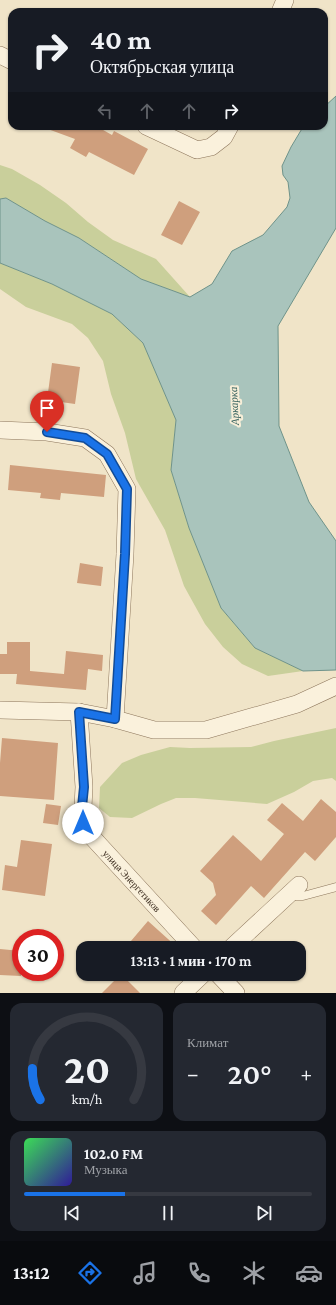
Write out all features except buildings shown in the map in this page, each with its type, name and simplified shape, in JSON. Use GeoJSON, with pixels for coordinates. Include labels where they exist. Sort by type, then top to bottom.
{"type":"FeatureCollection","features":[{"type":"Feature","properties":{"kind":"street"},"geometry":{"type":"LineString","coordinates":[[154,130],[197,150],[211,147],[224,137],[228,130]]}},
{"type":"Feature","properties":{"kind":"street"},"geometry":{"type":"LineString","coordinates":[[0,430],[47,432],[85,438],[107,454],[127,489],[125,554],[115,719]]}},
{"type":"Feature","properties":{"kind":"street"},"geometry":{"type":"LineString","coordinates":[[0,710],[79,712],[115,719],[154,730],[206,730],[297,704],[336,686]]}},
{"type":"Feature","properties":{"kind":"street","name":"улица Энергетиков"},"geometry":{"type":"LineString","coordinates":[[79,712],[84,787],[82,807],[83,823],[93,838],[188,941]]}},
{"type":"Feature","properties":{"kind":"street"},"geometry":{"type":"LineString","coordinates":[[238,941],[293,890]]}},
{"type":"Feature","properties":{"kind":"street"},"geometry":{"type":"LineString","coordinates":[[183,993],[196,981]]}},
{"type":"Feature","properties":{"kind":"street"},"geometry":{"type":"LineString","coordinates":[[225,981],[236,993]]}},
{"type":"Feature","properties":{"kind":"lane"},"geometry":{"type":"LineString","coordinates":[[293,890],[303,896],[336,887]]}},
{"type":"Feature","properties":{"kind":"green space"},"geometry":{"type":"Polygon","coordinates":[[[0,165],[12,169],[40,185],[66,203],[88,222],[113,240],[156,259],[190,297],[141,279],[79,238],[45,221],[6,198],[0,199],[0,165]]]}},
{"type":"Feature","properties":{"kind":"green space"},"geometry":{"type":"Polygon","coordinates":[[[0,263],[52,284],[112,314],[143,343],[176,420],[171,470],[189,528],[221,608],[255,648],[303,671],[268,676],[242,664],[223,647],[205,624],[184,586],[165,530],[136,479],[125,433],[111,394],[103,361],[88,338],[72,324],[26,307],[0,289],[0,263]]]}},
{"type":"Feature","properties":{"kind":"green space"},"geometry":{"type":"Polygon","coordinates":[[[336,728],[336,781],[332,778],[313,781],[294,792],[267,804],[195,798],[176,798],[132,818],[110,817],[99,808],[100,787],[122,763],[141,755],[170,747],[251,747],[336,728]]]}},
{"type":"Feature","properties":{"kind":"water","name":"Аркарка"},"geometry":{"type":"Polygon","coordinates":[[[336,96],[336,228],[278,326],[279,426],[309,502],[336,541],[336,670],[303,671],[255,648],[221,608],[189,528],[171,470],[176,420],[143,343],[112,314],[52,284],[0,263],[0,199],[6,198],[45,221],[79,238],[141,279],[190,297],[212,284],[232,251],[263,235],[287,207],[290,198],[288,182],[283,175],[282,166],[301,130],[328,130],[328,103],[336,96]]]}},
{"type":"Feature","properties":{"kind":"route"},"geometry":{"type":"LineString","coordinates":[[47,432],[85,438],[107,454],[127,489],[125,554],[115,719],[79,712],[84,787],[82,807],[83,823]]}}]}
